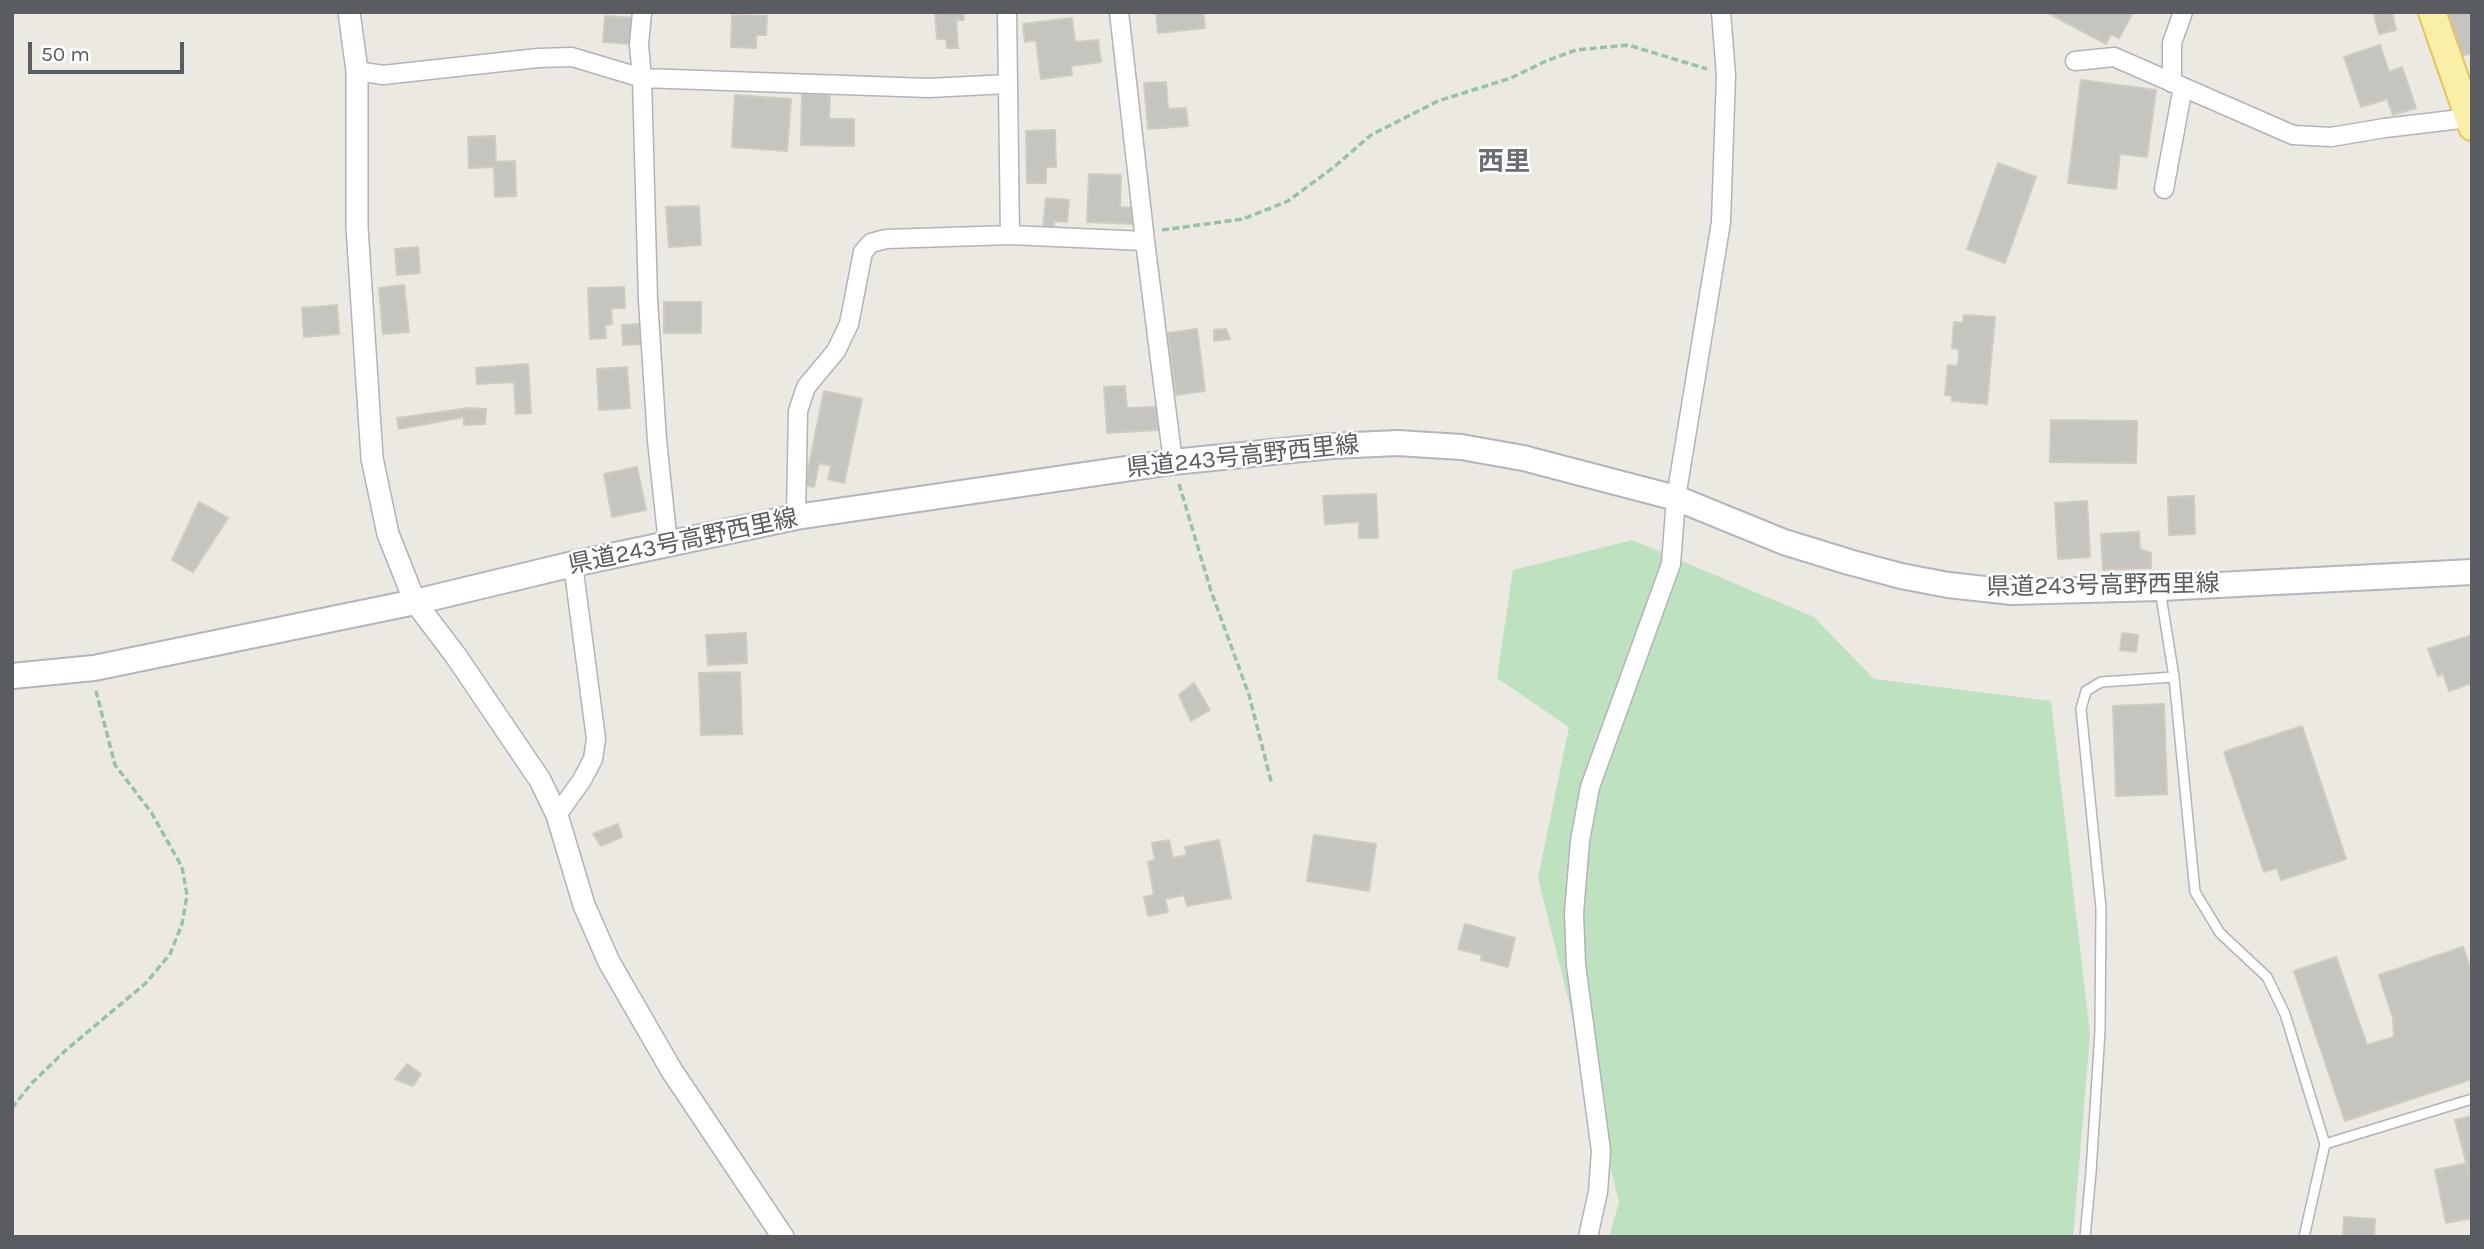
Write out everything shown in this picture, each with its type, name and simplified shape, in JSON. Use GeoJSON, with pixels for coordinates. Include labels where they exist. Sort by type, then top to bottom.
{"type":"FeatureCollection","features":[{"type":"Feature","properties":{"kind":"main road"},"geometry":{"type":"LineString","coordinates":[[2432,12],[2470,122]]}},
{"type":"Feature","properties":{"kind":"main road","name":"県道243号高野西里線"},"geometry":{"type":"LineString","coordinates":[[12,676],[94,668],[415,602],[573,564],[796,517],[1173,461],[1332,446],[1398,443],[1461,447],[1523,458],[1676,498],[1784,542],[1901,576],[1948,585],[2012,592],[2160,588],[2472,572]]}},
{"type":"Feature","properties":{"kind":"street"},"geometry":{"type":"LineString","coordinates":[[349,12],[357,71],[357,227],[372,458],[388,534],[415,602],[456,656],[540,779],[557,815],[584,905],[608,962],[672,1071],[783,1237]]}},
{"type":"Feature","properties":{"kind":"street"},"geometry":{"type":"LineString","coordinates":[[642,12],[639,45],[649,312],[657,440],[668,544]]}},
{"type":"Feature","properties":{"kind":"street"},"geometry":{"type":"LineString","coordinates":[[1007,12],[1010,235]]}},
{"type":"Feature","properties":{"kind":"street"},"geometry":{"type":"LineString","coordinates":[[1119,12],[1173,461]]}},
{"type":"Feature","properties":{"kind":"street"},"geometry":{"type":"LineString","coordinates":[[1588,1237],[1598,1192],[1601,1151],[1576,965],[1574,914],[1580,841],[1590,787],[1671,564],[1676,498],[1721,222],[1726,75],[1721,12]]}},
{"type":"Feature","properties":{"kind":"street"},"geometry":{"type":"LineString","coordinates":[[2164,189],[2178,85],[2172,43],[2183,12]]}},
{"type":"Feature","properties":{"kind":"street"},"geometry":{"type":"LineString","coordinates":[[357,71],[383,75],[538,58],[572,57],[642,78],[929,88],[1008,84]]}},
{"type":"Feature","properties":{"kind":"street"},"geometry":{"type":"LineString","coordinates":[[2076,61],[2114,57],[2293,135],[2331,137],[2385,128],[2470,122]]}},
{"type":"Feature","properties":{"kind":"street"},"geometry":{"type":"LineString","coordinates":[[796,517],[798,411],[806,387],[836,351],[849,324],[863,252],[872,243],[886,239],[1010,235],[1144,237]]}},
{"type":"Feature","properties":{"kind":"street"},"geometry":{"type":"LineString","coordinates":[[557,815],[582,780],[593,759],[596,739],[573,564]]}},
{"type":"Feature","properties":{"kind":"lane"},"geometry":{"type":"LineString","coordinates":[[2160,588],[2174,677],[2195,892],[2220,933],[2267,977],[2285,1014],[2325,1144],[2304,1237]]}},
{"type":"Feature","properties":{"kind":"lane"},"geometry":{"type":"LineString","coordinates":[[2085,1237],[2100,1031],[2101,908],[2081,709],[2087,691],[2101,682],[2174,677]]}},
{"type":"Feature","properties":{"kind":"lane"},"geometry":{"type":"LineString","coordinates":[[2325,1144],[2472,1099]]}},
{"type":"Feature","properties":{"kind":"path"},"geometry":{"type":"LineString","coordinates":[[1144,237],[1242,219],[1288,201],[1371,135],[1438,101],[1511,78],[1576,50],[1628,45],[1726,75]]}},
{"type":"Feature","properties":{"kind":"path"},"geometry":{"type":"LineString","coordinates":[[1173,461],[1211,591],[1250,695],[1272,785]]}},
{"type":"Feature","properties":{"kind":"path"},"geometry":{"type":"LineString","coordinates":[[12,1108],[31,1084],[66,1051],[146,983],[170,954],[182,924],[187,895],[182,867],[150,812],[115,765],[98,703],[94,668]]}},
{"type":"Feature","properties":{"kind":"green space"},"geometry":{"type":"Polygon","coordinates":[[[1632,540],[1814,617],[1874,679],[2051,701],[2090,1034],[2073,1237],[1609,1237],[1619,1202],[1538,878],[1569,727],[1497,678],[1513,570],[1632,540]]]}},
{"type":"Feature","properties":{"kind":"building"},"geometry":{"type":"Polygon","coordinates":[[[935,12],[963,12],[964,20],[956,20],[958,48],[947,48],[946,39],[937,39],[935,12]]]}},
{"type":"Feature","properties":{"kind":"building"},"geometry":{"type":"Polygon","coordinates":[[[1156,12],[1203,12],[1205,28],[1158,33],[1156,12]]]}},
{"type":"Feature","properties":{"kind":"building"},"geometry":{"type":"Polygon","coordinates":[[[2046,12],[2133,12],[2119,38],[2111,34],[2106,44],[2046,12]]]}},
{"type":"Feature","properties":{"kind":"building"},"geometry":{"type":"Polygon","coordinates":[[[2392,12],[2396,30],[2379,34],[2374,14],[2392,12]]]}},
{"type":"Feature","properties":{"kind":"building"},"geometry":{"type":"Polygon","coordinates":[[[2472,12],[2472,53],[2457,57],[2444,14],[2472,12]]]}},
{"type":"Feature","properties":{"kind":"building"},"geometry":{"type":"Polygon","coordinates":[[[732,15],[767,16],[766,35],[756,35],[756,48],[731,47],[732,15]]]}},
{"type":"Feature","properties":{"kind":"building"},"geometry":{"type":"Polygon","coordinates":[[[605,16],[634,18],[632,44],[603,42],[605,16]]]}},
{"type":"Feature","properties":{"kind":"building"},"geometry":{"type":"Polygon","coordinates":[[[1072,18],[1075,42],[1098,40],[1101,62],[1071,66],[1072,75],[1041,79],[1036,40],[1025,42],[1023,24],[1072,18]]]}},
{"type":"Feature","properties":{"kind":"building"},"geometry":{"type":"Polygon","coordinates":[[[2380,45],[2389,72],[2402,67],[2416,108],[2393,115],[2387,99],[2361,107],[2344,57],[2380,45]]]}},
{"type":"Feature","properties":{"kind":"building"},"geometry":{"type":"Polygon","coordinates":[[[2081,80],[2156,90],[2147,157],[2120,154],[2116,189],[2068,183],[2081,80]]]}},
{"type":"Feature","properties":{"kind":"building"},"geometry":{"type":"Polygon","coordinates":[[[1166,82],[1168,109],[1186,108],[1188,126],[1148,129],[1144,83],[1166,82]]]}},
{"type":"Feature","properties":{"kind":"building"},"geometry":{"type":"Polygon","coordinates":[[[802,94],[830,95],[829,119],[854,119],[854,146],[801,145],[802,94]]]}},
{"type":"Feature","properties":{"kind":"building"},"geometry":{"type":"Polygon","coordinates":[[[735,95],[791,99],[787,151],[732,147],[735,95]]]}},
{"type":"Feature","properties":{"kind":"building"},"geometry":{"type":"Polygon","coordinates":[[[1055,130],[1056,167],[1046,167],[1046,183],[1027,183],[1026,131],[1055,130]]]}},
{"type":"Feature","properties":{"kind":"building"},"geometry":{"type":"Polygon","coordinates":[[[495,136],[496,162],[515,161],[516,196],[495,197],[494,167],[469,168],[468,137],[495,136]]]}},
{"type":"Feature","properties":{"kind":"building"},"geometry":{"type":"Polygon","coordinates":[[[1998,163],[2036,177],[2005,263],[1967,249],[1998,163]]]}},
{"type":"Feature","properties":{"kind":"building"},"geometry":{"type":"Polygon","coordinates":[[[1089,174],[1121,175],[1120,207],[1135,208],[1135,224],[1087,222],[1089,174]]]}},
{"type":"Feature","properties":{"kind":"building"},"geometry":{"type":"Polygon","coordinates":[[[1046,198],[1069,200],[1067,222],[1054,221],[1054,228],[1043,227],[1046,198]]]}},
{"type":"Feature","properties":{"kind":"building"},"geometry":{"type":"Polygon","coordinates":[[[699,206],[701,245],[669,247],[666,207],[699,206]]]}},
{"type":"Feature","properties":{"kind":"building"},"geometry":{"type":"Polygon","coordinates":[[[418,247],[420,273],[397,275],[395,249],[418,247]]]}},
{"type":"Feature","properties":{"kind":"building"},"geometry":{"type":"Polygon","coordinates":[[[404,285],[409,332],[383,334],[379,288],[404,285]]]}},
{"type":"Feature","properties":{"kind":"building"},"geometry":{"type":"Polygon","coordinates":[[[624,287],[625,308],[611,308],[612,324],[605,325],[606,338],[590,339],[588,288],[624,287]]]}},
{"type":"Feature","properties":{"kind":"building"},"geometry":{"type":"Polygon","coordinates":[[[664,302],[701,302],[701,333],[664,333],[664,302]]]}},
{"type":"Feature","properties":{"kind":"building"},"geometry":{"type":"Polygon","coordinates":[[[337,305],[339,334],[304,337],[302,308],[337,305]]]}},
{"type":"Feature","properties":{"kind":"building"},"geometry":{"type":"Polygon","coordinates":[[[1964,315],[1995,317],[1987,404],[1952,401],[1952,396],[1945,395],[1948,365],[1958,366],[1959,349],[1952,348],[1954,322],[1963,323],[1964,315]]]}},
{"type":"Feature","properties":{"kind":"building"},"geometry":{"type":"Polygon","coordinates":[[[640,324],[641,344],[623,345],[622,325],[640,324]]]}},
{"type":"Feature","properties":{"kind":"building"},"geometry":{"type":"Polygon","coordinates":[[[1197,329],[1205,391],[1176,395],[1168,333],[1197,329]]]}},
{"type":"Feature","properties":{"kind":"building"},"geometry":{"type":"Polygon","coordinates":[[[1226,329],[1230,339],[1214,341],[1214,330],[1226,329]]]}},
{"type":"Feature","properties":{"kind":"building"},"geometry":{"type":"Polygon","coordinates":[[[528,364],[531,413],[516,414],[514,382],[477,384],[476,368],[528,364]]]}},
{"type":"Feature","properties":{"kind":"building"},"geometry":{"type":"Polygon","coordinates":[[[627,367],[630,408],[599,410],[597,369],[627,367]]]}},
{"type":"Feature","properties":{"kind":"building"},"geometry":{"type":"Polygon","coordinates":[[[1125,386],[1127,408],[1156,407],[1158,430],[1107,433],[1104,387],[1125,386]]]}},
{"type":"Feature","properties":{"kind":"building"},"geometry":{"type":"Polygon","coordinates":[[[824,391],[862,399],[844,483],[828,479],[831,466],[819,463],[814,487],[805,485],[824,391]]]}},
{"type":"Feature","properties":{"kind":"building"},"geometry":{"type":"Polygon","coordinates":[[[469,408],[486,409],[485,424],[464,425],[464,417],[399,429],[397,418],[469,408]]]}},
{"type":"Feature","properties":{"kind":"building"},"geometry":{"type":"Polygon","coordinates":[[[2051,420],[2137,421],[2136,463],[2050,462],[2051,420]]]}},
{"type":"Feature","properties":{"kind":"building"},"geometry":{"type":"Polygon","coordinates":[[[637,467],[646,510],[612,517],[604,474],[637,467]]]}},
{"type":"Feature","properties":{"kind":"building"},"geometry":{"type":"Polygon","coordinates":[[[1376,494],[1378,538],[1359,538],[1359,522],[1325,524],[1323,496],[1376,494]]]}},
{"type":"Feature","properties":{"kind":"building"},"geometry":{"type":"Polygon","coordinates":[[[2194,496],[2195,534],[2169,535],[2168,497],[2194,496]]]}},
{"type":"Feature","properties":{"kind":"building"},"geometry":{"type":"Polygon","coordinates":[[[2087,501],[2090,557],[2058,559],[2055,503],[2087,501]]]}},
{"type":"Feature","properties":{"kind":"building"},"geometry":{"type":"Polygon","coordinates":[[[199,502],[228,518],[193,572],[172,560],[199,502]]]}},
{"type":"Feature","properties":{"kind":"building"},"geometry":{"type":"Polygon","coordinates":[[[2139,532],[2140,549],[2151,553],[2151,568],[2103,570],[2101,534],[2139,532]]]}},
{"type":"Feature","properties":{"kind":"building"},"geometry":{"type":"Polygon","coordinates":[[[746,633],[747,663],[708,665],[706,635],[746,633]]]}},
{"type":"Feature","properties":{"kind":"building"},"geometry":{"type":"Polygon","coordinates":[[[2122,633],[2138,635],[2136,652],[2120,650],[2122,633]]]}},
{"type":"Feature","properties":{"kind":"building"},"geometry":{"type":"Polygon","coordinates":[[[2472,635],[2472,683],[2449,691],[2443,674],[2438,676],[2428,649],[2472,635]]]}},
{"type":"Feature","properties":{"kind":"building"},"geometry":{"type":"Polygon","coordinates":[[[740,672],[742,734],[701,735],[699,673],[740,672]]]}},
{"type":"Feature","properties":{"kind":"building"},"geometry":{"type":"Polygon","coordinates":[[[1194,683],[1210,710],[1191,721],[1179,695],[1194,683]]]}},
{"type":"Feature","properties":{"kind":"building"},"geometry":{"type":"Polygon","coordinates":[[[2164,704],[2167,794],[2116,796],[2113,706],[2164,704]]]}},
{"type":"Feature","properties":{"kind":"building"},"geometry":{"type":"Polygon","coordinates":[[[2302,726],[2346,859],[2281,880],[2277,868],[2264,872],[2224,752],[2302,726]]]}},
{"type":"Feature","properties":{"kind":"building"},"geometry":{"type":"Polygon","coordinates":[[[618,824],[622,837],[601,846],[593,834],[618,824]]]}},
{"type":"Feature","properties":{"kind":"building"},"geometry":{"type":"Polygon","coordinates":[[[1314,835],[1376,844],[1369,891],[1307,881],[1314,835]]]}},
{"type":"Feature","properties":{"kind":"building"},"geometry":{"type":"Polygon","coordinates":[[[1169,840],[1173,858],[1187,855],[1185,847],[1219,840],[1231,898],[1187,906],[1184,895],[1165,899],[1168,912],[1148,916],[1144,897],[1154,895],[1148,862],[1155,860],[1152,843],[1169,840]]]}},
{"type":"Feature","properties":{"kind":"building"},"geometry":{"type":"Polygon","coordinates":[[[1465,924],[1515,938],[1508,967],[1481,960],[1482,955],[1458,949],[1465,924]]]}},
{"type":"Feature","properties":{"kind":"building"},"geometry":{"type":"Polygon","coordinates":[[[2463,947],[2472,973],[2472,1079],[2345,1121],[2294,971],[2336,957],[2367,1045],[2394,1037],[2393,1018],[2379,975],[2463,947]]]}},
{"type":"Feature","properties":{"kind":"building"},"geometry":{"type":"Polygon","coordinates":[[[407,1064],[421,1074],[413,1086],[395,1079],[407,1064]]]}},
{"type":"Feature","properties":{"kind":"building"},"geometry":{"type":"Polygon","coordinates":[[[2472,1116],[2472,1185],[2455,1120],[2472,1116]]]}},
{"type":"Feature","properties":{"kind":"building"},"geometry":{"type":"Polygon","coordinates":[[[2467,1163],[2472,1186],[2472,1218],[2446,1223],[2435,1170],[2467,1163]]]}},
{"type":"Feature","properties":{"kind":"building"},"geometry":{"type":"Polygon","coordinates":[[[2344,1217],[2375,1219],[2374,1237],[2343,1236],[2344,1217]]]}},
{"type":"Feature","properties":{"kind":"district","name":"西里"},"geometry":{"type":"Point","coordinates":[1504,163]}}]}
